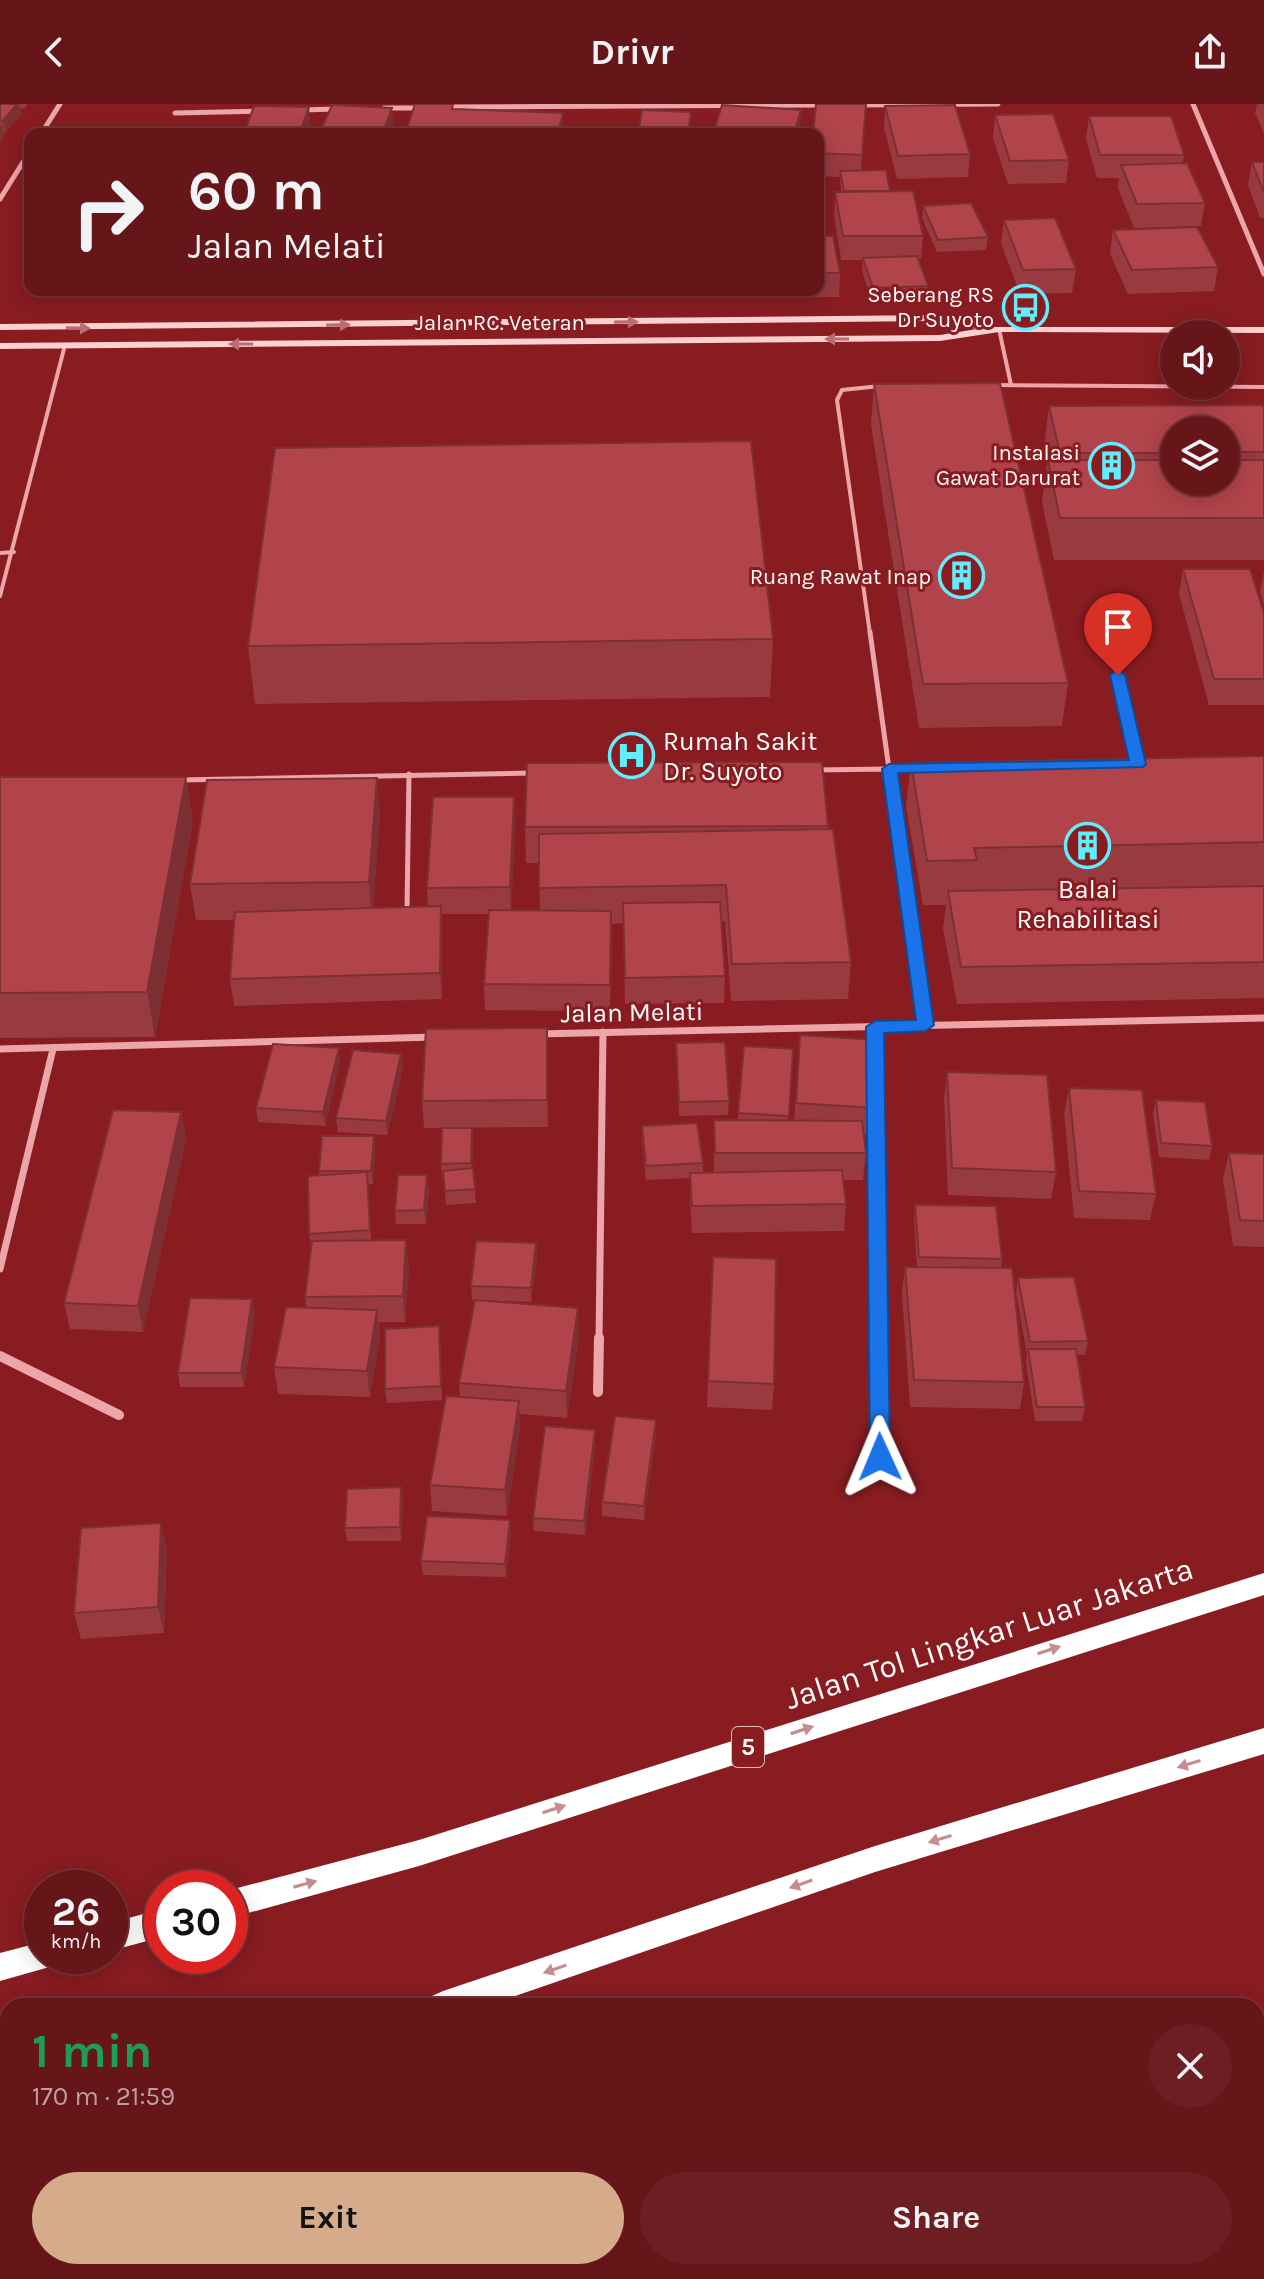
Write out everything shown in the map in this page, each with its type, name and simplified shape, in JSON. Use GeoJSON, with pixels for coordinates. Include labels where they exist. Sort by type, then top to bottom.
{"type":"FeatureCollection","features":[{"type":"Feature","properties":{"kind":"highway","name":"Jalan Tol Lingkar Luar Jakarta"},"geometry":{"type":"LineString","coordinates":[[248,1899],[419,1853],[1264,1584]]}},
{"type":"Feature","properties":{"kind":"highway"},"geometry":{"type":"LineString","coordinates":[[467,1998],[875,1859],[1264,1741]]}},
{"type":"Feature","properties":{"kind":"highway"},"geometry":{"type":"LineString","coordinates":[[0,1967],[24,1961]]}},
{"type":"Feature","properties":{"kind":"main road","name":"Jalan RC. Veteran"},"geometry":{"type":"LineString","coordinates":[[0,327],[933,318],[999,329]]}},
{"type":"Feature","properties":{"kind":"main road"},"geometry":{"type":"LineString","coordinates":[[303,344],[304,326]]}},
{"type":"Feature","properties":{"kind":"main road"},"geometry":{"type":"LineString","coordinates":[[25,346],[29,327]]}},
{"type":"Feature","properties":{"kind":"main road"},"geometry":{"type":"LineString","coordinates":[[110,345],[112,328]]}},
{"type":"Feature","properties":{"kind":"main road","name":"Jalan RC. Veteran"},"geometry":{"type":"LineString","coordinates":[[0,346],[940,338],[999,329],[1264,330]]}},
{"type":"Feature","properties":{"kind":"street"},"geometry":{"type":"LineString","coordinates":[[45,128],[60,104]]}},
{"type":"Feature","properties":{"kind":"street"},"geometry":{"type":"LineString","coordinates":[[848,105],[998,104]]}},
{"type":"Feature","properties":{"kind":"street"},"geometry":{"type":"LineString","coordinates":[[1193,104],[1264,274]]}},
{"type":"Feature","properties":{"kind":"street"},"geometry":{"type":"LineString","coordinates":[[373,109],[403,106],[832,105]]}},
{"type":"Feature","properties":{"kind":"street"},"geometry":{"type":"LineString","coordinates":[[297,110],[342,109]]}},
{"type":"Feature","properties":{"kind":"street"},"geometry":{"type":"LineString","coordinates":[[175,113],[266,111]]}},
{"type":"Feature","properties":{"kind":"street"},"geometry":{"type":"LineString","coordinates":[[0,199],[24,161]]}},
{"type":"Feature","properties":{"kind":"street","name":"Jalan Melati"},"geometry":{"type":"LineString","coordinates":[[525,1035],[1264,1018]]}},
{"type":"Feature","properties":{"kind":"street"},"geometry":{"type":"LineString","coordinates":[[875,1027],[880,1457]]}},
{"type":"Feature","properties":{"kind":"street"},"geometry":{"type":"LineString","coordinates":[[598,1392],[603,1032]]}},
{"type":"Feature","properties":{"kind":"street"},"geometry":{"type":"LineString","coordinates":[[0,1049],[446,1037]]}},
{"type":"Feature","properties":{"kind":"street"},"geometry":{"type":"LineString","coordinates":[[0,1269],[53,1049]]}},
{"type":"Feature","properties":{"kind":"street"},"geometry":{"type":"LineString","coordinates":[[0,1356],[119,1415]]}},
{"type":"Feature","properties":{"kind":"lane"},"geometry":{"type":"LineString","coordinates":[[999,329],[1011,385]]}},
{"type":"Feature","properties":{"kind":"lane"},"geometry":{"type":"LineString","coordinates":[[0,596],[14,552],[65,345]]}},
{"type":"Feature","properties":{"kind":"lane"},"geometry":{"type":"LineString","coordinates":[[980,385],[1264,387]]}},
{"type":"Feature","properties":{"kind":"lane"},"geometry":{"type":"LineString","coordinates":[[889,386],[849,388],[842,390],[837,400],[926,1025]]}},
{"type":"Feature","properties":{"kind":"lane"},"geometry":{"type":"LineString","coordinates":[[0,553],[14,552]]}},
{"type":"Feature","properties":{"kind":"lane"},"geometry":{"type":"LineString","coordinates":[[1104,616],[1138,764]]}},
{"type":"Feature","properties":{"kind":"lane"},"geometry":{"type":"LineString","coordinates":[[1122,764],[1154,764]]}},
{"type":"Feature","properties":{"kind":"lane"},"geometry":{"type":"LineString","coordinates":[[812,770],[920,768]]}},
{"type":"Feature","properties":{"kind":"lane"},"geometry":{"type":"LineString","coordinates":[[170,780],[548,773]]}},
{"type":"Feature","properties":{"kind":"lane"},"geometry":{"type":"LineString","coordinates":[[407,909],[409,774]]}},
{"type":"Feature","properties":{"kind":"building"},"geometry":{"type":"Polygon","coordinates":[[[0,104],[17,104],[3,121],[0,120],[0,104]]]}},
{"type":"Feature","properties":{"kind":"building"},"geometry":{"type":"Polygon","coordinates":[[[415,104],[453,104],[452,109],[563,113],[559,128],[407,128],[415,104]]]}},
{"type":"Feature","properties":{"kind":"building"},"geometry":{"type":"Polygon","coordinates":[[[816,104],[866,104],[862,155],[824,153],[824,128],[814,128],[816,104]]]}},
{"type":"Feature","properties":{"kind":"building"},"geometry":{"type":"Polygon","coordinates":[[[332,105],[392,108],[384,128],[322,128],[332,105]]]}},
{"type":"Feature","properties":{"kind":"building"},"geometry":{"type":"Polygon","coordinates":[[[722,105],[801,110],[796,128],[715,128],[722,105]]]}},
{"type":"Feature","properties":{"kind":"building"},"geometry":{"type":"Polygon","coordinates":[[[955,105],[970,154],[898,156],[885,106],[955,105]]]}},
{"type":"Feature","properties":{"kind":"building"},"geometry":{"type":"Polygon","coordinates":[[[254,106],[309,107],[301,128],[246,128],[254,106]]]}},
{"type":"Feature","properties":{"kind":"building"},"geometry":{"type":"Polygon","coordinates":[[[642,110],[691,112],[689,128],[639,128],[642,110]]]}},
{"type":"Feature","properties":{"kind":"building"},"geometry":{"type":"Polygon","coordinates":[[[1053,114],[1069,160],[1010,161],[995,115],[1053,114]]]}},
{"type":"Feature","properties":{"kind":"building"},"geometry":{"type":"Polygon","coordinates":[[[1089,116],[1171,116],[1184,155],[1100,155],[1089,116]]]}},
{"type":"Feature","properties":{"kind":"building"},"geometry":{"type":"Polygon","coordinates":[[[1252,162],[1264,162],[1264,193],[1252,162]]]}},
{"type":"Feature","properties":{"kind":"building"},"geometry":{"type":"Polygon","coordinates":[[[1187,163],[1205,203],[1137,204],[1121,165],[1187,163]]]}},
{"type":"Feature","properties":{"kind":"building"},"geometry":{"type":"Polygon","coordinates":[[[886,170],[890,191],[844,191],[840,171],[886,170]]]}},
{"type":"Feature","properties":{"kind":"building"},"geometry":{"type":"Polygon","coordinates":[[[913,191],[923,236],[843,236],[835,192],[913,191]]]}},
{"type":"Feature","properties":{"kind":"building"},"geometry":{"type":"Polygon","coordinates":[[[971,203],[988,237],[938,240],[923,206],[971,203]]]}},
{"type":"Feature","properties":{"kind":"building"},"geometry":{"type":"Polygon","coordinates":[[[1055,218],[1076,269],[1023,270],[1004,220],[1055,218]]]}},
{"type":"Feature","properties":{"kind":"building"},"geometry":{"type":"Polygon","coordinates":[[[1197,227],[1218,267],[1132,270],[1113,230],[1197,227]]]}},
{"type":"Feature","properties":{"kind":"building"},"geometry":{"type":"Polygon","coordinates":[[[824,236],[833,236],[840,273],[824,273],[824,236]]]}},
{"type":"Feature","properties":{"kind":"building"},"geometry":{"type":"Polygon","coordinates":[[[917,256],[928,286],[873,288],[863,258],[917,256]]]}},
{"type":"Feature","properties":{"kind":"building","name":"Ruang Rawat Inap"},"geometry":{"type":"Polygon","coordinates":[[[1000,383],[1068,683],[923,684],[874,384],[1000,383]]]}},
{"type":"Feature","properties":{"kind":"building"},"geometry":{"type":"Polygon","coordinates":[[[1264,405],[1264,452],[1240,452],[1240,416],[1160,416],[1160,453],[1060,453],[1049,406],[1264,405]]]}},
{"type":"Feature","properties":{"kind":"building"},"geometry":{"type":"Polygon","coordinates":[[[751,441],[773,639],[248,646],[275,448],[751,441]]]}},
{"type":"Feature","properties":{"kind":"building"},"geometry":{"type":"Polygon","coordinates":[[[1048,460],[1160,460],[1160,496],[1240,496],[1240,460],[1264,460],[1264,518],[1060,518],[1048,460]]]}},
{"type":"Feature","properties":{"kind":"building"},"geometry":{"type":"Polygon","coordinates":[[[1183,569],[1250,569],[1264,613],[1264,679],[1214,679],[1183,569]]]}},
{"type":"Feature","properties":{"kind":"building"},"geometry":{"type":"Polygon","coordinates":[[[1264,756],[1264,842],[974,848],[977,860],[927,861],[911,763],[1264,756]]]}},
{"type":"Feature","properties":{"kind":"building"},"geometry":{"type":"Polygon","coordinates":[[[822,762],[828,826],[525,827],[527,763],[822,762]]]}},
{"type":"Feature","properties":{"kind":"building"},"geometry":{"type":"Polygon","coordinates":[[[0,777],[186,777],[147,992],[0,993],[0,777]]]}},
{"type":"Feature","properties":{"kind":"building"},"geometry":{"type":"Polygon","coordinates":[[[377,778],[369,882],[190,884],[207,780],[377,778]]]}},
{"type":"Feature","properties":{"kind":"building"},"geometry":{"type":"Polygon","coordinates":[[[433,797],[514,797],[510,887],[427,888],[433,797]]]}},
{"type":"Feature","properties":{"kind":"building"},"geometry":{"type":"Polygon","coordinates":[[[833,829],[851,962],[732,964],[726,885],[539,888],[539,834],[833,829]]]}},
{"type":"Feature","properties":{"kind":"building"},"geometry":{"type":"Polygon","coordinates":[[[1264,886],[1264,962],[961,967],[948,891],[1264,886]]]}},
{"type":"Feature","properties":{"kind":"building"},"geometry":{"type":"Polygon","coordinates":[[[720,902],[725,976],[625,978],[623,903],[720,902]]]}},
{"type":"Feature","properties":{"kind":"building"},"geometry":{"type":"Polygon","coordinates":[[[441,906],[440,973],[230,979],[235,912],[441,906]]]}},
{"type":"Feature","properties":{"kind":"building"},"geometry":{"type":"Polygon","coordinates":[[[489,910],[611,911],[610,985],[484,984],[489,910]]]}},
{"type":"Feature","properties":{"kind":"building"},"geometry":{"type":"Polygon","coordinates":[[[547,1028],[547,1100],[422,1101],[426,1029],[547,1028]]]}},
{"type":"Feature","properties":{"kind":"building"},"geometry":{"type":"Polygon","coordinates":[[[800,1035],[876,1040],[874,1108],[796,1103],[800,1035]]]}},
{"type":"Feature","properties":{"kind":"building"},"geometry":{"type":"Polygon","coordinates":[[[725,1042],[729,1101],[679,1102],[676,1043],[725,1042]]]}},
{"type":"Feature","properties":{"kind":"building"},"geometry":{"type":"Polygon","coordinates":[[[273,1044],[339,1048],[323,1112],[256,1108],[273,1044]]]}},
{"type":"Feature","properties":{"kind":"building"},"geometry":{"type":"Polygon","coordinates":[[[744,1046],[793,1049],[789,1116],[738,1113],[744,1046]]]}},
{"type":"Feature","properties":{"kind":"building"},"geometry":{"type":"Polygon","coordinates":[[[353,1050],[401,1054],[386,1121],[336,1118],[353,1050]]]}},
{"type":"Feature","properties":{"kind":"building"},"geometry":{"type":"Polygon","coordinates":[[[947,1072],[1047,1075],[1056,1172],[952,1168],[947,1072]]]}},
{"type":"Feature","properties":{"kind":"building"},"geometry":{"type":"Polygon","coordinates":[[[1069,1088],[1142,1090],[1156,1194],[1079,1191],[1069,1088]]]}},
{"type":"Feature","properties":{"kind":"building"},"geometry":{"type":"Polygon","coordinates":[[[1156,1100],[1205,1102],[1212,1146],[1161,1143],[1156,1100]]]}},
{"type":"Feature","properties":{"kind":"building"},"geometry":{"type":"Polygon","coordinates":[[[113,1110],[181,1112],[138,1306],[64,1303],[113,1110]]]}},
{"type":"Feature","properties":{"kind":"building"},"geometry":{"type":"Polygon","coordinates":[[[714,1120],[862,1121],[866,1153],[715,1153],[714,1120]]]}},
{"type":"Feature","properties":{"kind":"building"},"geometry":{"type":"Polygon","coordinates":[[[697,1123],[703,1163],[646,1166],[642,1126],[697,1123]]]}},
{"type":"Feature","properties":{"kind":"building"},"geometry":{"type":"Polygon","coordinates":[[[442,1128],[472,1128],[471,1163],[441,1164],[442,1128]]]}},
{"type":"Feature","properties":{"kind":"building"},"geometry":{"type":"Polygon","coordinates":[[[322,1136],[374,1136],[371,1171],[319,1171],[322,1136]]]}},
{"type":"Feature","properties":{"kind":"building"},"geometry":{"type":"Polygon","coordinates":[[[1229,1153],[1264,1154],[1264,1221],[1240,1220],[1229,1153]]]}},
{"type":"Feature","properties":{"kind":"building"},"geometry":{"type":"Polygon","coordinates":[[[473,1168],[475,1189],[445,1191],[443,1171],[473,1168]]]}},
{"type":"Feature","properties":{"kind":"building"},"geometry":{"type":"Polygon","coordinates":[[[842,1170],[846,1204],[692,1206],[690,1173],[842,1170]]]}},
{"type":"Feature","properties":{"kind":"building"},"geometry":{"type":"Polygon","coordinates":[[[367,1172],[370,1230],[309,1234],[308,1176],[367,1172]]]}},
{"type":"Feature","properties":{"kind":"building"},"geometry":{"type":"Polygon","coordinates":[[[398,1175],[427,1175],[424,1210],[395,1211],[398,1175]]]}},
{"type":"Feature","properties":{"kind":"building"},"geometry":{"type":"Polygon","coordinates":[[[915,1205],[996,1206],[1002,1259],[919,1257],[915,1205]]]}},
{"type":"Feature","properties":{"kind":"building"},"geometry":{"type":"Polygon","coordinates":[[[406,1240],[403,1296],[305,1297],[312,1241],[406,1240]]]}},
{"type":"Feature","properties":{"kind":"building"},"geometry":{"type":"Polygon","coordinates":[[[476,1241],[536,1243],[531,1288],[471,1286],[476,1241]]]}},
{"type":"Feature","properties":{"kind":"building"},"geometry":{"type":"Polygon","coordinates":[[[713,1257],[776,1259],[774,1384],[708,1381],[713,1257]]]}},
{"type":"Feature","properties":{"kind":"building"},"geometry":{"type":"Polygon","coordinates":[[[905,1267],[1012,1268],[1024,1382],[914,1380],[905,1267]]]}},
{"type":"Feature","properties":{"kind":"building"},"geometry":{"type":"Polygon","coordinates":[[[1074,1277],[1088,1341],[1030,1342],[1018,1278],[1074,1277]]]}},
{"type":"Feature","properties":{"kind":"building"},"geometry":{"type":"Polygon","coordinates":[[[190,1298],[252,1299],[241,1373],[178,1373],[190,1298]]]}},
{"type":"Feature","properties":{"kind":"building"},"geometry":{"type":"Polygon","coordinates":[[[475,1300],[578,1308],[566,1391],[459,1383],[475,1300]]]}},
{"type":"Feature","properties":{"kind":"building"},"geometry":{"type":"Polygon","coordinates":[[[286,1307],[377,1310],[367,1371],[274,1367],[286,1307]]]}},
{"type":"Feature","properties":{"kind":"building"},"geometry":{"type":"Polygon","coordinates":[[[439,1326],[441,1386],[385,1389],[385,1329],[439,1326]]]}},
{"type":"Feature","properties":{"kind":"building"},"geometry":{"type":"Polygon","coordinates":[[[1028,1349],[1076,1349],[1085,1407],[1037,1407],[1028,1349]]]}},
{"type":"Feature","properties":{"kind":"building"},"geometry":{"type":"Polygon","coordinates":[[[446,1396],[519,1401],[505,1490],[430,1485],[446,1396]]]}},
{"type":"Feature","properties":{"kind":"building"},"geometry":{"type":"Polygon","coordinates":[[[615,1416],[656,1420],[644,1506],[602,1502],[615,1416]]]}},
{"type":"Feature","properties":{"kind":"building"},"geometry":{"type":"Polygon","coordinates":[[[545,1426],[595,1430],[584,1521],[533,1518],[545,1426]]]}},
{"type":"Feature","properties":{"kind":"building"},"geometry":{"type":"Polygon","coordinates":[[[401,1487],[400,1527],[345,1528],[347,1489],[401,1487]]]}},
{"type":"Feature","properties":{"kind":"building"},"geometry":{"type":"Polygon","coordinates":[[[427,1516],[510,1520],[505,1564],[421,1561],[427,1516]]]}},
{"type":"Feature","properties":{"kind":"building"},"geometry":{"type":"Polygon","coordinates":[[[161,1523],[158,1607],[74,1613],[81,1528],[161,1523]]]}},
{"type":"Feature","properties":{"kind":"place","name":"Seberang RS Dr Suyoto"},"geometry":{"type":"Point","coordinates":[1025,307]}},
{"type":"Feature","properties":{"kind":"place","name":"Instalasi Gawat Darurat"},"geometry":{"type":"Point","coordinates":[1111,465]}},
{"type":"Feature","properties":{"kind":"place","name":"Ruang Rawat Inap"},"geometry":{"type":"Point","coordinates":[962,576]}},
{"type":"Feature","properties":{"kind":"place","name":"Rumah Sakit Dr. Suyoto"},"geometry":{"type":"Point","coordinates":[632,756]}},
{"type":"Feature","properties":{"kind":"place","name":"Balai Rehabilitasi"},"geometry":{"type":"Point","coordinates":[1088,846]}},
{"type":"Feature","properties":{"kind":"route"},"geometry":{"type":"LineString","coordinates":[[880,1457],[875,1027],[926,1025],[889,769],[1138,764],[1118,675]]}}]}
